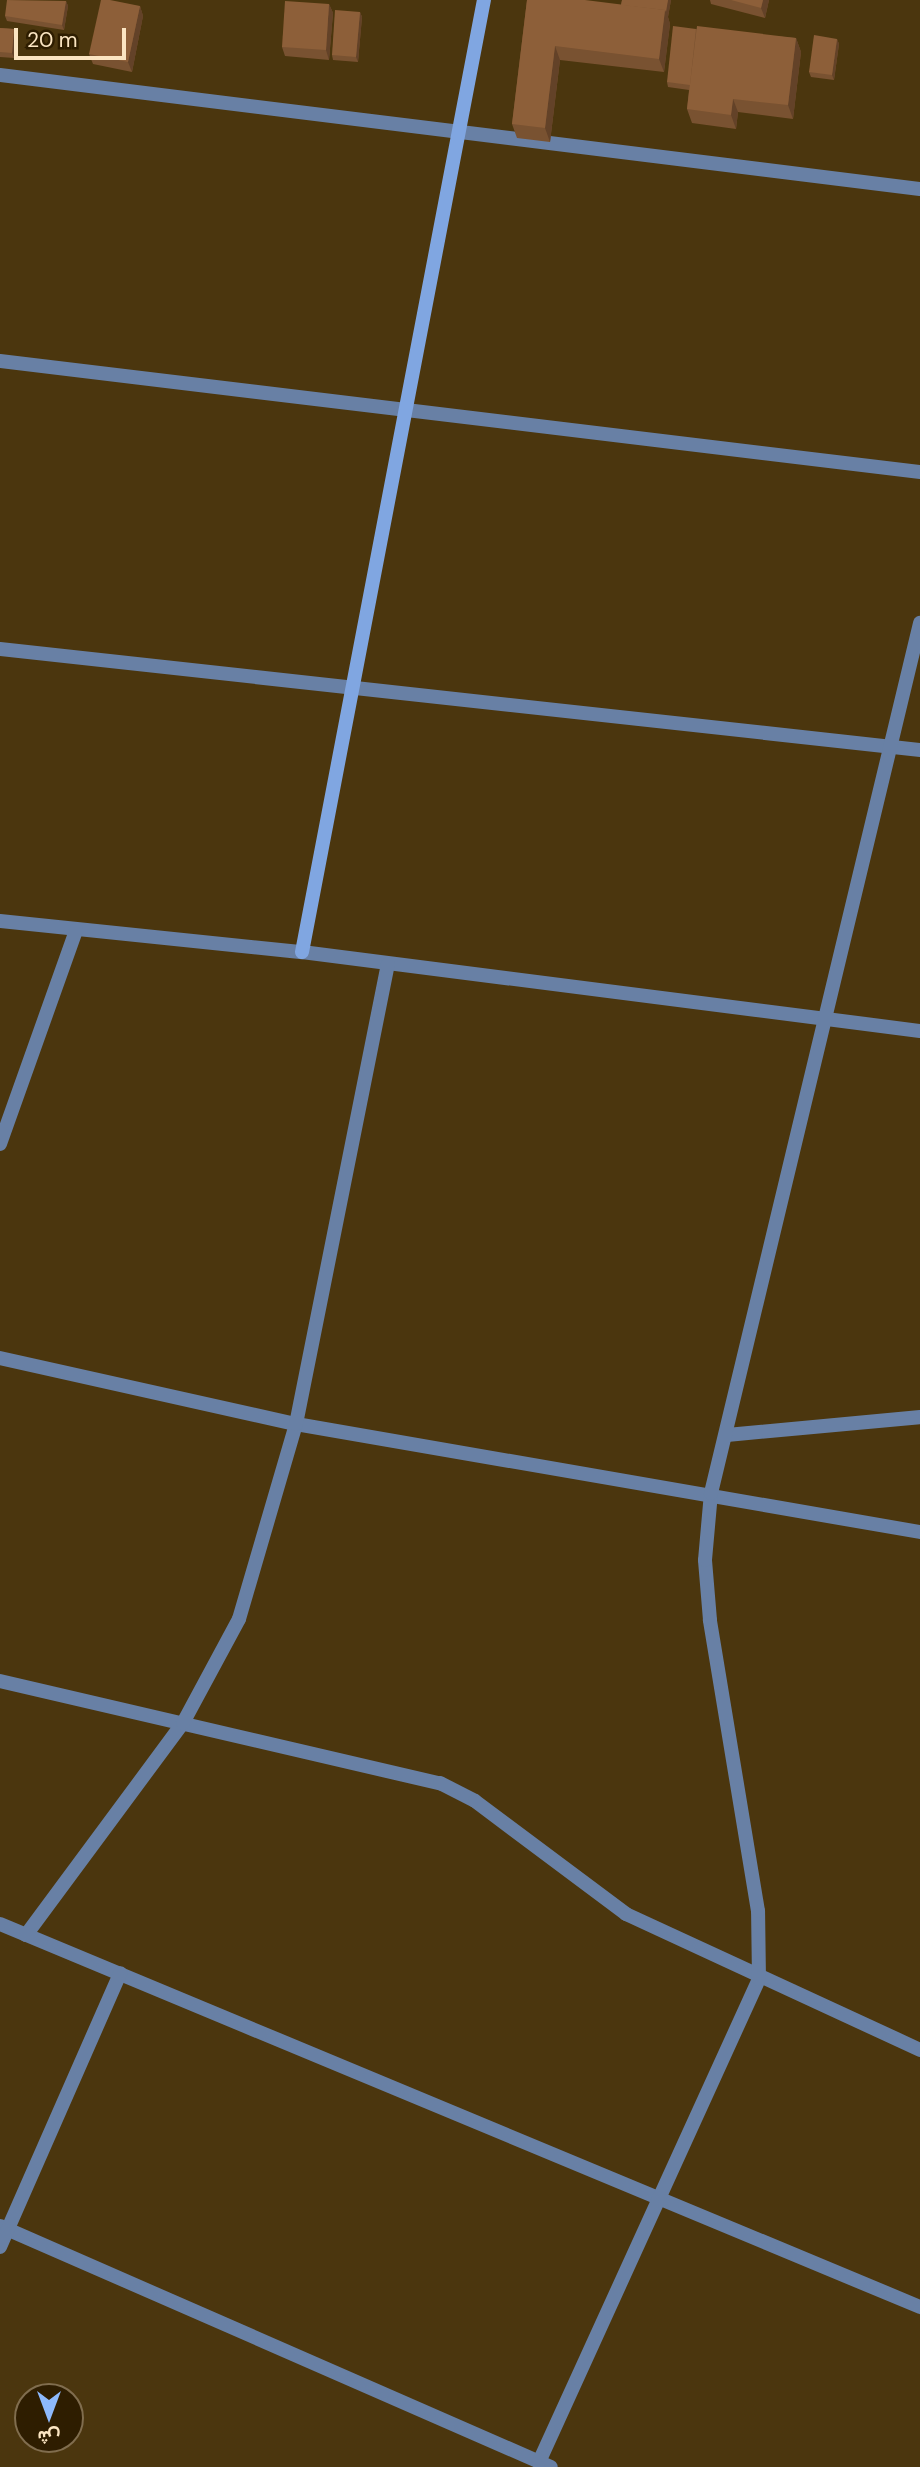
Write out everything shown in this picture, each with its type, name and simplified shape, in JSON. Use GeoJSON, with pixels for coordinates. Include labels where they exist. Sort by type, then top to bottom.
{"type":"FeatureCollection","features":[{"type":"Feature","properties":{"kind":"street"},"geometry":{"type":"LineString","coordinates":[[302,952],[356,688],[402,409],[484,0]]}},
{"type":"Feature","properties":{"kind":"street"},"geometry":{"type":"LineString","coordinates":[[0,75],[920,189]]}},
{"type":"Feature","properties":{"kind":"street"},"geometry":{"type":"LineString","coordinates":[[0,361],[920,472]]}},
{"type":"Feature","properties":{"kind":"street"},"geometry":{"type":"LineString","coordinates":[[4,2228],[545,2464],[759,1979],[758,1911],[710,1620],[705,1560],[711,1493],[825,1020],[895,747],[920,623]]}},
{"type":"Feature","properties":{"kind":"street"},"geometry":{"type":"LineString","coordinates":[[0,649],[920,750]]}},
{"type":"Feature","properties":{"kind":"street"},"geometry":{"type":"LineString","coordinates":[[0,921],[302,952],[920,1031]]}},
{"type":"Feature","properties":{"kind":"street"},"geometry":{"type":"LineString","coordinates":[[0,1144],[76,930]]}},
{"type":"Feature","properties":{"kind":"street"},"geometry":{"type":"LineString","coordinates":[[26,1935],[183,1723],[239,1619],[296,1424],[388,964]]}},
{"type":"Feature","properties":{"kind":"street"},"geometry":{"type":"LineString","coordinates":[[0,1359],[296,1424],[711,1493],[920,1532]]}},
{"type":"Feature","properties":{"kind":"street"},"geometry":{"type":"LineString","coordinates":[[727,1435],[920,1417]]}},
{"type":"Feature","properties":{"kind":"street"},"geometry":{"type":"LineString","coordinates":[[0,1681],[440,1783],[475,1801],[626,1914],[759,1979],[920,2050]]}},
{"type":"Feature","properties":{"kind":"street"},"geometry":{"type":"LineString","coordinates":[[0,1924],[920,2306]]}},
{"type":"Feature","properties":{"kind":"street"},"geometry":{"type":"LineString","coordinates":[[0,2248],[4,2228],[120,1973]]}},
{"type":"Feature","properties":{"kind":"building"},"geometry":{"type":"Polygon","coordinates":[[[7,0],[66,1],[62,25],[5,16],[7,0]]]}},
{"type":"Feature","properties":{"kind":"building"},"geometry":{"type":"Polygon","coordinates":[[[101,0],[140,6],[128,62],[89,54],[101,0]]]}},
{"type":"Feature","properties":{"kind":"building"},"geometry":{"type":"Polygon","coordinates":[[[527,0],[585,0],[665,10],[659,59],[555,46],[545,128],[512,124],[527,0]]]}},
{"type":"Feature","properties":{"kind":"building"},"geometry":{"type":"Polygon","coordinates":[[[622,0],[668,0],[666,12],[621,5],[622,0]]]}},
{"type":"Feature","properties":{"kind":"building"},"geometry":{"type":"Polygon","coordinates":[[[731,0],[763,0],[761,8],[731,0]]]}},
{"type":"Feature","properties":{"kind":"building"},"geometry":{"type":"Polygon","coordinates":[[[285,1],[329,4],[326,50],[282,47],[285,1]]]}},
{"type":"Feature","properties":{"kind":"building"},"geometry":{"type":"Polygon","coordinates":[[[335,10],[360,12],[356,57],[332,55],[335,10]]]}},
{"type":"Feature","properties":{"kind":"building"},"geometry":{"type":"Polygon","coordinates":[[[673,26],[696,29],[690,85],[667,82],[673,26]]]}},
{"type":"Feature","properties":{"kind":"building"},"geometry":{"type":"Polygon","coordinates":[[[697,26],[796,38],[788,105],[733,99],[731,115],[687,109],[697,26]]]}},
{"type":"Feature","properties":{"kind":"building"},"geometry":{"type":"Polygon","coordinates":[[[0,28],[14,29],[12,53],[0,52],[0,28]]]}},
{"type":"Feature","properties":{"kind":"building"},"geometry":{"type":"Polygon","coordinates":[[[814,35],[837,39],[832,75],[809,72],[814,35]]]}}]}
